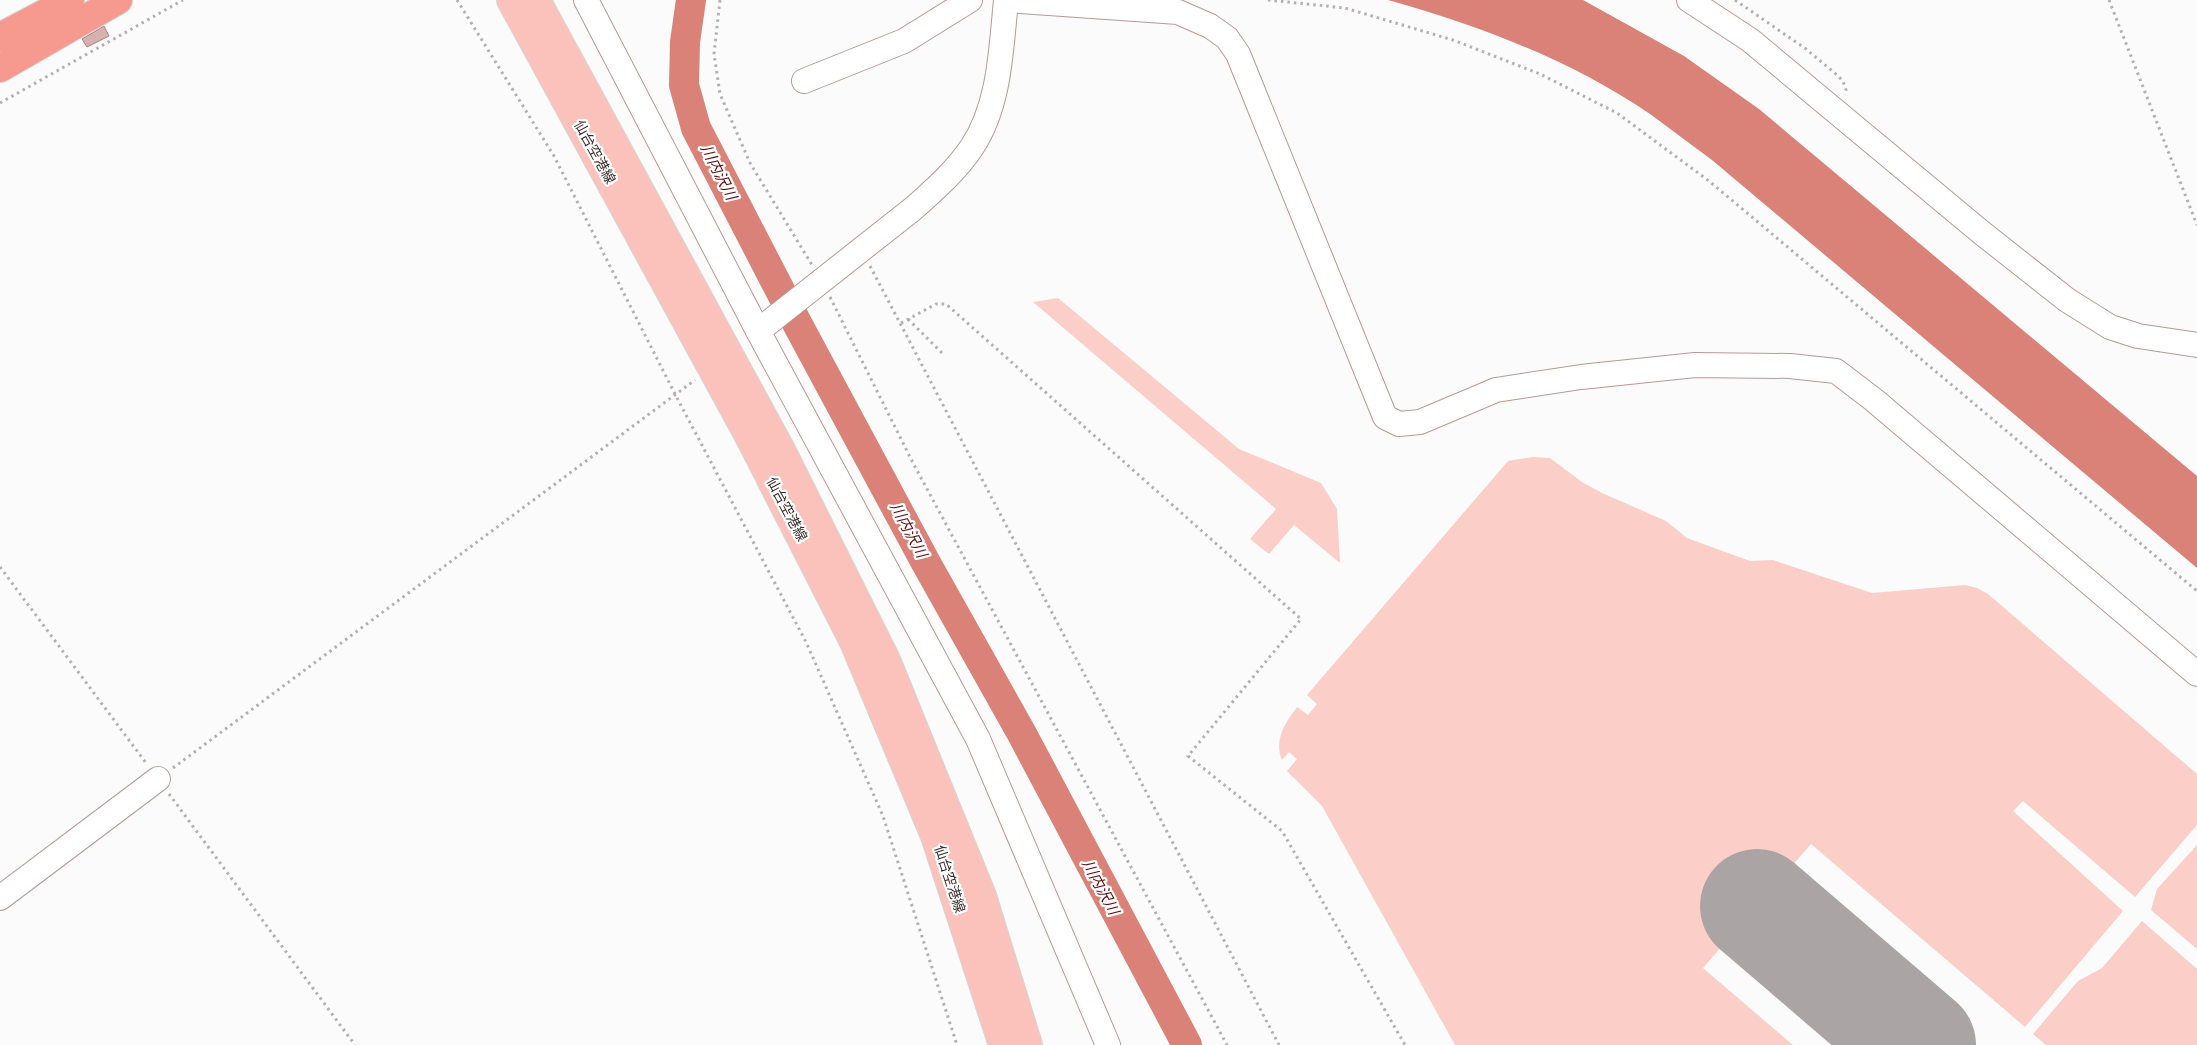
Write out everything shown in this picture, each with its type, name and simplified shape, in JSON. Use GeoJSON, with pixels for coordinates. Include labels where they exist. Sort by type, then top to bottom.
{"type":"FeatureCollection","features":[{"type":"Feature","properties":{"kind":"highway"},"geometry":{"type":"LineString","coordinates":[[0,38],[70,0]]}},
{"type":"Feature","properties":{"kind":"highway"},"geometry":{"type":"LineString","coordinates":[[0,68],[118,0]]}},
{"type":"Feature","properties":{"kind":"main road","name":"仙台空港線"},"geometry":{"type":"LineString","coordinates":[[511,0],[749,436],[854,642],[935,836],[1003,1045]]}},
{"type":"Feature","properties":{"kind":"main road","name":"仙台空港線"},"geometry":{"type":"LineString","coordinates":[[536,0],[782,452],[886,660],[982,896],[1028,1045]]}},
{"type":"Feature","properties":{"kind":"street"},"geometry":{"type":"LineString","coordinates":[[586,0],[763,328],[978,739],[1108,1045]]}},
{"type":"Feature","properties":{"kind":"street"},"geometry":{"type":"LineString","coordinates":[[804,81],[904,41],[970,0]]}},
{"type":"Feature","properties":{"kind":"street"},"geometry":{"type":"LineString","coordinates":[[763,328],[938,187],[972,147],[988,113],[997,80],[1006,0],[1178,12],[1210,26],[1227,38],[1238,54],[1385,416],[1399,424],[1420,422],[1496,390],[1581,377],[1695,365],[1790,366],[1836,372],[1874,400],[2197,674]]}},
{"type":"Feature","properties":{"kind":"street"},"geometry":{"type":"LineString","coordinates":[[1688,0],[1750,40],[1982,233],[2067,300],[2110,327],[2138,336],[2197,345]]}},
{"type":"Feature","properties":{"kind":"street"},"geometry":{"type":"LineString","coordinates":[[0,898],[158,779]]}},
{"type":"Feature","properties":{"kind":"path"},"geometry":{"type":"LineString","coordinates":[[0,103],[182,0]]}},
{"type":"Feature","properties":{"kind":"path"},"geometry":{"type":"LineString","coordinates":[[457,0],[554,156],[676,396],[806,642],[883,816],[957,1045]]}},
{"type":"Feature","properties":{"kind":"path"},"geometry":{"type":"LineString","coordinates":[[720,0],[714,54],[720,94],[750,163],[819,284],[1226,1045]]}},
{"type":"Feature","properties":{"kind":"path"},"geometry":{"type":"LineString","coordinates":[[1268,0],[1345,8],[1453,40],[1540,74],[1617,113],[1710,181],[2197,591]]}},
{"type":"Feature","properties":{"kind":"path"},"geometry":{"type":"LineString","coordinates":[[1735,0],[1806,49],[1837,75],[1846,90],[1840,114]]}},
{"type":"Feature","properties":{"kind":"path"},"geometry":{"type":"LineString","coordinates":[[2109,0],[2197,224]]}},
{"type":"Feature","properties":{"kind":"path"},"geometry":{"type":"LineString","coordinates":[[862,250],[1279,1045]]}},
{"type":"Feature","properties":{"kind":"path"},"geometry":{"type":"LineString","coordinates":[[901,323],[936,304],[946,304],[1301,619],[1188,756],[1282,831],[1405,1045]]}},
{"type":"Feature","properties":{"kind":"path"},"geometry":{"type":"LineString","coordinates":[[908,320],[944,355]]}},
{"type":"Feature","properties":{"kind":"path"},"geometry":{"type":"LineString","coordinates":[[158,779],[676,396]]}},
{"type":"Feature","properties":{"kind":"path"},"geometry":{"type":"LineString","coordinates":[[0,567],[355,1045]]}},
{"type":"Feature","properties":{"kind":"shaded area"},"geometry":{"type":"Polygon","coordinates":[[[1388,0],[1583,0],[1684,56],[1759,109],[2197,476],[2197,568],[1712,160],[1650,114],[1589,77],[1524,46],[1457,21],[1388,0]]]}},
{"type":"Feature","properties":{"kind":"shaded area"},"geometry":{"type":"Polygon","coordinates":[[[1058,298],[1239,449],[1321,483],[1337,509],[1340,563],[1294,525],[1269,554],[1250,539],[1276,509],[1033,302],[1058,298]]]}},
{"type":"Feature","properties":{"kind":"shaded area"},"geometry":{"type":"Polygon","coordinates":[[[1533,457],[1550,458],[1582,482],[1602,493],[1666,521],[1687,538],[1750,561],[1773,560],[1872,593],[1965,585],[1977,588],[1988,594],[2197,774],[2197,825],[2135,897],[2023,801],[2013,811],[2123,911],[2025,1027],[1811,844],[1703,968],[1793,1045],[1455,1045],[1322,806],[1287,771],[1297,759],[1289,752],[1282,760],[1279,747],[1284,727],[1297,707],[1308,715],[1317,704],[1307,695],[1508,461],[1533,457]]]}},
{"type":"Feature","properties":{"kind":"shaded area"},"geometry":{"type":"Polygon","coordinates":[[[2197,845],[2197,949],[2151,910],[2157,889],[2197,845]]]}},
{"type":"Feature","properties":{"kind":"shaded area"},"geometry":{"type":"Polygon","coordinates":[[[2142,921],[2197,969],[2197,1045],[2046,1045],[2033,1034],[2078,981],[2102,968],[2142,921]]]}},
{"type":"Feature","properties":{"kind":"building"},"geometry":{"type":"Polygon","coordinates":[[[104,26],[109,36],[87,47],[82,39],[104,26]]]}},
{"type":"Feature","properties":{"kind":"waterway","name":"川内沢川"},"geometry":{"type":"LineString","coordinates":[[691,0],[685,42],[684,85],[696,128],[798,325],[926,563],[1022,734],[1187,1045]]}},
{"type":"Feature","properties":{"kind":"runway"},"geometry":{"type":"LineString","coordinates":[[1757,906],[1919,1045]]}}]}
